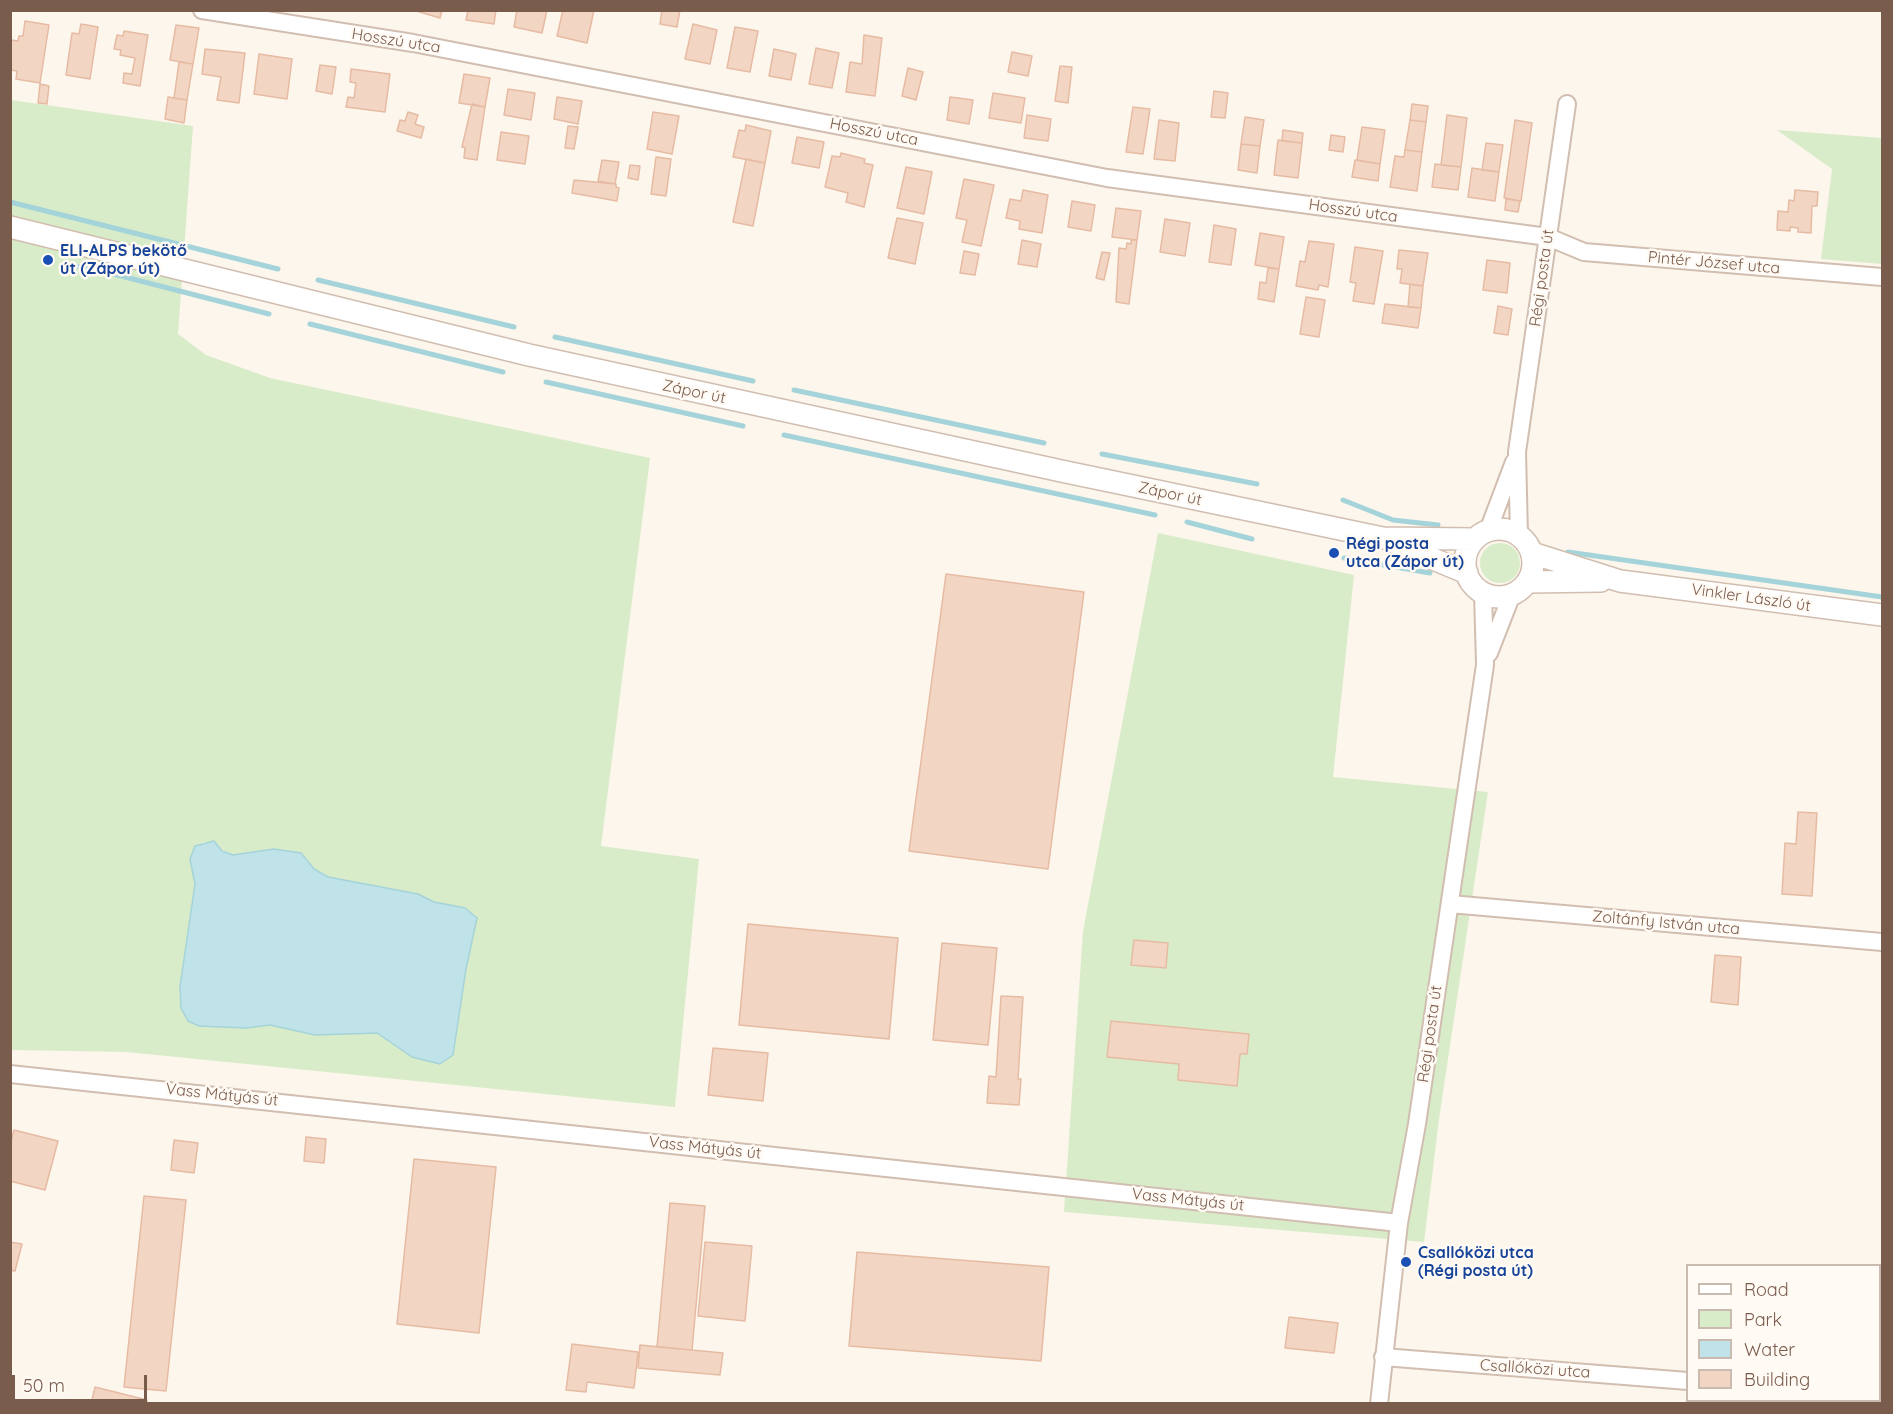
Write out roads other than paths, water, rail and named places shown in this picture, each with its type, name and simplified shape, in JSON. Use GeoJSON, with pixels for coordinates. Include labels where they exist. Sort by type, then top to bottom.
{"type":"FeatureCollection","features":[{"type":"Feature","properties":{"kind":"street","name":"Hosszú utca"},"geometry":{"type":"LineString","coordinates":[[202,10],[413,43],[1107,178],[1548,237]]}},
{"type":"Feature","properties":{"kind":"street","name":"Régi posta út"},"geometry":{"type":"LineString","coordinates":[[1519,535],[1517,452],[1567,104]]}},
{"type":"Feature","properties":{"kind":"street","name":"Zápor út"},"geometry":{"type":"LineString","coordinates":[[10,227],[529,355],[1383,538],[1467,573]]}},
{"type":"Feature","properties":{"kind":"street","name":"Pintér József utca"},"geometry":{"type":"LineString","coordinates":[[1548,237],[1584,252],[1882,277]]}},
{"type":"Feature","properties":{"kind":"street","name":"Régi posta út"},"geometry":{"type":"LineString","coordinates":[[1481,535],[1517,452]]}},
{"type":"Feature","properties":{"kind":"street"},"geometry":{"type":"LineString","coordinates":[[1509,530],[1519,535],[1532,553],[1532,573],[1519,588],[1492,596],[1483,592],[1470,581],[1466,555],[1481,535],[1509,530]]}},
{"type":"Feature","properties":{"kind":"street","name":"Zápor út"},"geometry":{"type":"LineString","coordinates":[[1383,538],[1481,535]]}},
{"type":"Feature","properties":{"kind":"street","name":"Vinkler László út"},"geometry":{"type":"LineString","coordinates":[[1532,553],[1620,580],[1882,615]]}},
{"type":"Feature","properties":{"kind":"street","name":"Vinkler László út"},"geometry":{"type":"LineString","coordinates":[[1519,588],[1620,580]]}},
{"type":"Feature","properties":{"kind":"street","name":"Régi posta út"},"geometry":{"type":"LineString","coordinates":[[1485,665],[1519,588]]}},
{"type":"Feature","properties":{"kind":"street","name":"Régi posta út"},"geometry":{"type":"LineString","coordinates":[[1379,1404],[1399,1222],[1417,1124],[1485,665],[1483,592]]}},
{"type":"Feature","properties":{"kind":"street","name":"Zoltánfy István utca"},"geometry":{"type":"LineString","coordinates":[[1450,904],[1882,942]]}},
{"type":"Feature","properties":{"kind":"street","name":"Vass Mátyás út"},"geometry":{"type":"LineString","coordinates":[[10,1074],[1399,1222]]}},
{"type":"Feature","properties":{"kind":"street","name":"Csallóközi utca"},"geometry":{"type":"LineString","coordinates":[[1383,1357],[1686,1381]]}},
{"type":"Feature","properties":{"kind":"water"},"geometry":{"type":"Polygon","coordinates":[[[214,841],[222,851],[233,855],[274,849],[301,853],[314,869],[328,877],[418,894],[434,902],[465,908],[477,918],[466,969],[453,1055],[440,1064],[412,1057],[377,1033],[315,1035],[270,1025],[246,1028],[199,1026],[188,1021],[181,1008],[180,987],[195,884],[190,859],[195,846],[214,841]]]}},
{"type":"Feature","properties":{"kind":"waterway"},"geometry":{"type":"LineString","coordinates":[[10,202],[278,269]]}},
{"type":"Feature","properties":{"kind":"waterway"},"geometry":{"type":"LineString","coordinates":[[63,268],[74,266],[90,268],[269,314]]}},
{"type":"Feature","properties":{"kind":"waterway"},"geometry":{"type":"LineString","coordinates":[[318,280],[514,327]]}},
{"type":"Feature","properties":{"kind":"waterway"},"geometry":{"type":"LineString","coordinates":[[310,324],[503,372]]}},
{"type":"Feature","properties":{"kind":"waterway"},"geometry":{"type":"LineString","coordinates":[[555,337],[753,381]]}},
{"type":"Feature","properties":{"kind":"waterway"},"geometry":{"type":"LineString","coordinates":[[546,382],[743,426]]}},
{"type":"Feature","properties":{"kind":"waterway"},"geometry":{"type":"LineString","coordinates":[[794,390],[1044,443]]}},
{"type":"Feature","properties":{"kind":"waterway"},"geometry":{"type":"LineString","coordinates":[[784,435],[1155,515]]}},
{"type":"Feature","properties":{"kind":"waterway"},"geometry":{"type":"LineString","coordinates":[[1102,454],[1257,484]]}},
{"type":"Feature","properties":{"kind":"waterway"},"geometry":{"type":"LineString","coordinates":[[1343,500],[1393,520],[1438,525]]}},
{"type":"Feature","properties":{"kind":"waterway"},"geometry":{"type":"LineString","coordinates":[[1187,522],[1252,539]]}},
{"type":"Feature","properties":{"kind":"waterway"},"geometry":{"type":"LineString","coordinates":[[1568,552],[1882,597]]}},
{"type":"Feature","properties":{"kind":"waterway"},"geometry":{"type":"LineString","coordinates":[[1344,558],[1430,573]]}},
{"type":"Feature","properties":{"kind":"place","name":"ELI-ALPS bekötő út (Zápor út)"},"geometry":{"type":"Point","coordinates":[48,260]}},
{"type":"Feature","properties":{"kind":"place","name":"Régi posta utca (Zápor út)"},"geometry":{"type":"Point","coordinates":[1334,553]}},
{"type":"Feature","properties":{"kind":"place","name":"Csallóközi utca (Régi posta út)"},"geometry":{"type":"Point","coordinates":[1406,1262]}}]}
